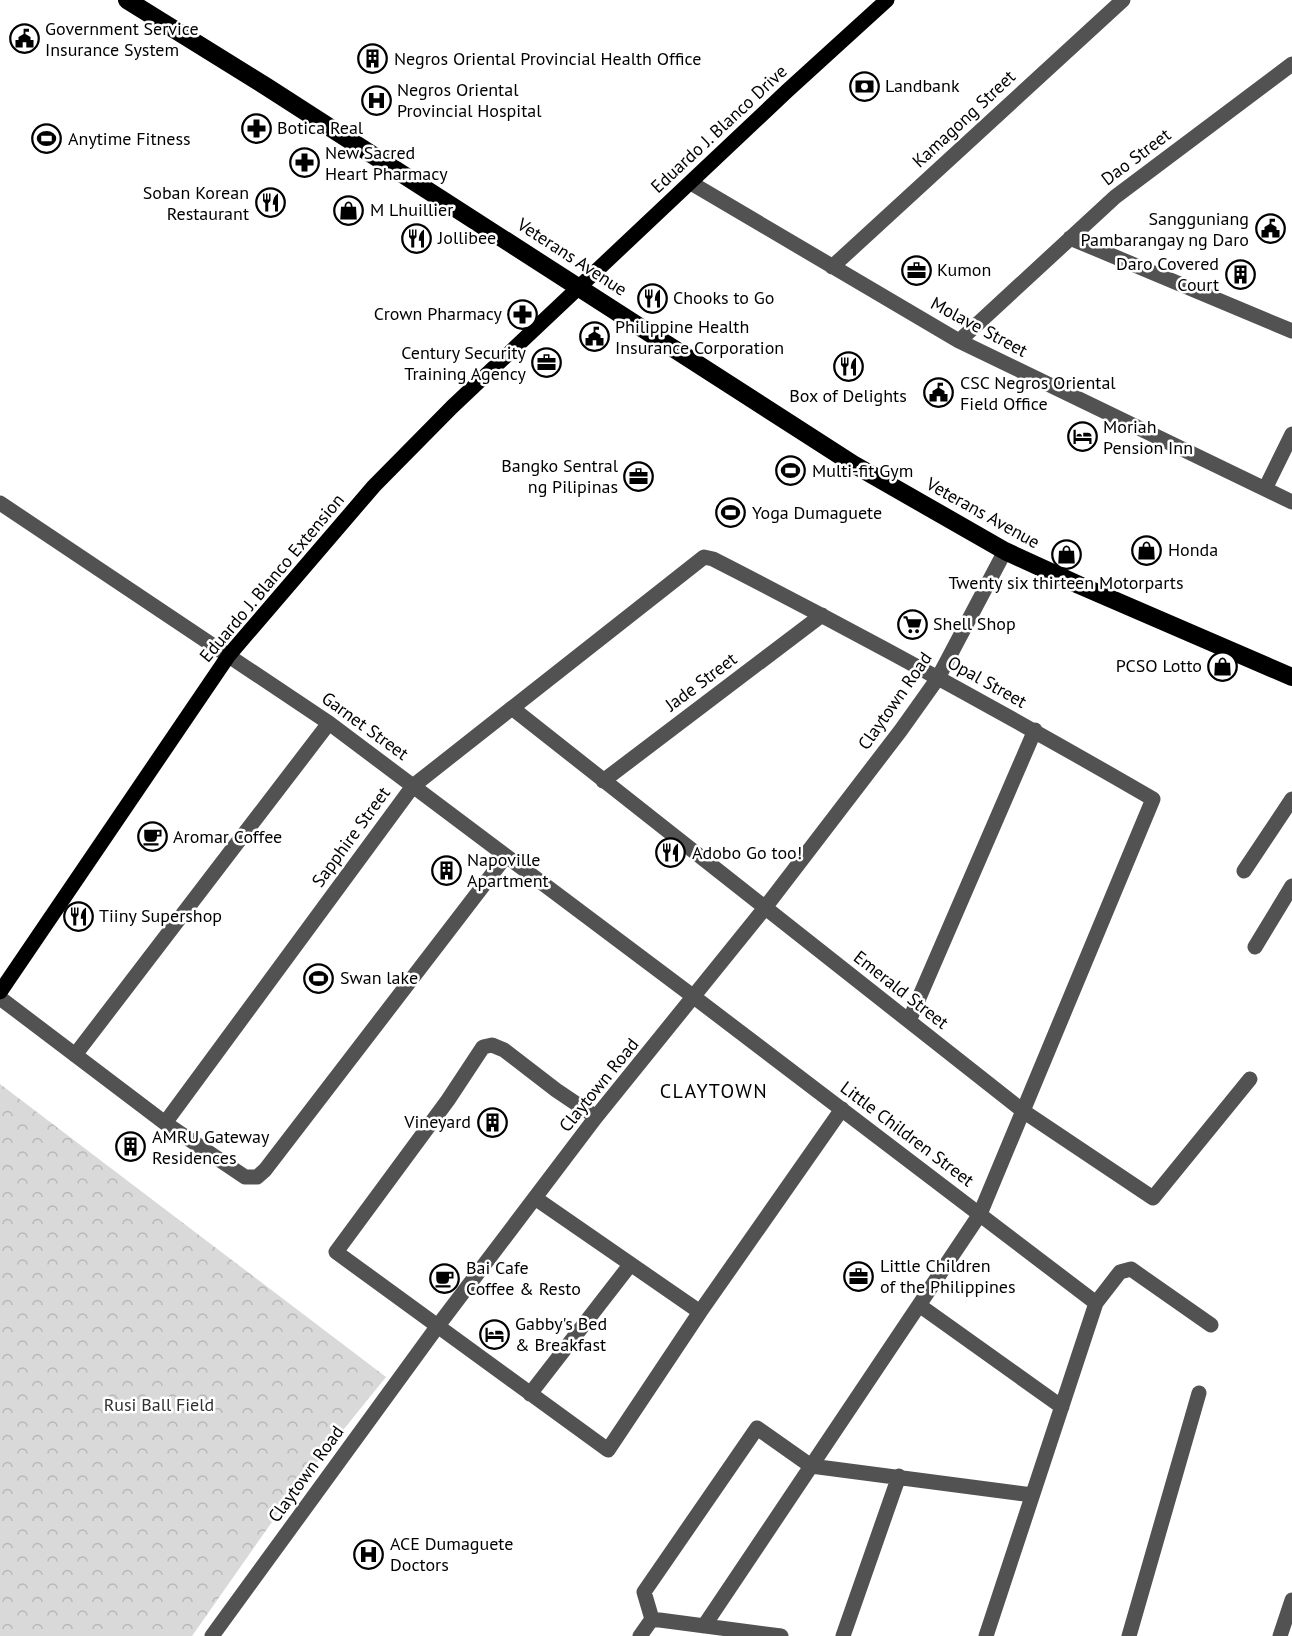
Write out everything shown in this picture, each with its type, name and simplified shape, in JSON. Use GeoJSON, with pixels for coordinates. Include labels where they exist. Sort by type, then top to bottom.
{"type":"FeatureCollection","features":[{"type":"Feature","properties":{"kind":"highway","name":"Veterans Avenue"},"geometry":{"type":"LineString","coordinates":[[127,0],[853,464],[1005,551],[1292,677]]}},
{"type":"Feature","properties":{"kind":"main road","name":"Eduardo J. Blanco Drive"},"geometry":{"type":"LineString","coordinates":[[579,287],[887,0]]}},
{"type":"Feature","properties":{"kind":"main road","name":"Eduardo J. Blanco Extension"},"geometry":{"type":"LineString","coordinates":[[0,992],[229,655],[374,486],[452,407],[579,287]]}},
{"type":"Feature","properties":{"kind":"street","name":"Kamagong Street"},"geometry":{"type":"LineString","coordinates":[[832,267],[1123,0]]}},
{"type":"Feature","properties":{"kind":"street","name":"Dao Street"},"geometry":{"type":"LineString","coordinates":[[959,341],[1115,197],[1292,64]]}},
{"type":"Feature","properties":{"kind":"street","name":"Molave Street"},"geometry":{"type":"LineString","coordinates":[[691,183],[959,341],[1292,502]]}},
{"type":"Feature","properties":{"kind":"street"},"geometry":{"type":"LineString","coordinates":[[1071,238],[1292,331]]}},
{"type":"Feature","properties":{"kind":"street"},"geometry":{"type":"LineString","coordinates":[[1265,489],[1292,434]]}},
{"type":"Feature","properties":{"kind":"street","name":"Garnet Street"},"geometry":{"type":"LineString","coordinates":[[0,503],[329,723],[694,997]]}},
{"type":"Feature","properties":{"kind":"street","name":"Claytown Road"},"geometry":{"type":"LineString","coordinates":[[212,1636],[437,1327],[535,1198],[764,909],[901,730],[938,678],[1005,551]]}},
{"type":"Feature","properties":{"kind":"street","name":"Opal Street"},"geometry":{"type":"LineString","coordinates":[[704,557],[713,559],[822,615],[1035,730],[1153,799],[1023,1111]]}},
{"type":"Feature","properties":{"kind":"street","name":"Sapphire Street"},"geometry":{"type":"LineString","coordinates":[[165,1123],[413,786],[704,557]]}},
{"type":"Feature","properties":{"kind":"street","name":"Jade Street"},"geometry":{"type":"LineString","coordinates":[[603,780],[822,615]]}},
{"type":"Feature","properties":{"kind":"street","name":"Emerald Street"},"geometry":{"type":"LineString","coordinates":[[512,708],[1023,1111],[1153,1198],[1250,1079]]}},
{"type":"Feature","properties":{"kind":"street"},"geometry":{"type":"LineString","coordinates":[[75,1055],[329,723]]}},
{"type":"Feature","properties":{"kind":"street"},"geometry":{"type":"LineString","coordinates":[[909,1021],[1035,730]]}},
{"type":"Feature","properties":{"kind":"street"},"geometry":{"type":"LineString","coordinates":[[1244,871],[1292,799]]}},
{"type":"Feature","properties":{"kind":"street"},"geometry":{"type":"LineString","coordinates":[[0,998],[165,1123],[245,1177],[257,1176],[265,1170],[506,856]]}},
{"type":"Feature","properties":{"kind":"street"},"geometry":{"type":"LineString","coordinates":[[1256,947],[1292,886]]}},
{"type":"Feature","properties":{"kind":"street","name":"Little Children Street"},"geometry":{"type":"LineString","coordinates":[[694,997],[1096,1303]]}},
{"type":"Feature","properties":{"kind":"street"},"geometry":{"type":"LineString","coordinates":[[597,1118],[504,1050],[497,1046],[488,1046],[478,1053],[448,1100],[336,1252],[608,1450],[700,1312],[842,1109]]}},
{"type":"Feature","properties":{"kind":"street"},"geometry":{"type":"LineString","coordinates":[[704,1626],[980,1214],[1023,1111]]}},
{"type":"Feature","properties":{"kind":"street"},"geometry":{"type":"LineString","coordinates":[[535,1198],[700,1312]]}},
{"type":"Feature","properties":{"kind":"street"},"geometry":{"type":"LineString","coordinates":[[531,1394],[630,1265]]}},
{"type":"Feature","properties":{"kind":"street"},"geometry":{"type":"LineString","coordinates":[[986,1636],[1096,1303],[1120,1272],[1131,1269],[1211,1325]]}},
{"type":"Feature","properties":{"kind":"street"},"geometry":{"type":"LineString","coordinates":[[919,1305],[1062,1407]]}},
{"type":"Feature","properties":{"kind":"street"},"geometry":{"type":"LineString","coordinates":[[1129,1636],[1199,1393]]}},
{"type":"Feature","properties":{"kind":"street"},"geometry":{"type":"LineString","coordinates":[[652,1619],[644,1592],[756,1428],[811,1466],[1032,1495]]}},
{"type":"Feature","properties":{"kind":"street"},"geometry":{"type":"LineString","coordinates":[[843,1636],[899,1476]]}},
{"type":"Feature","properties":{"kind":"street"},"geometry":{"type":"LineString","coordinates":[[1281,1636],[1291,1609]]}},
{"type":"Feature","properties":{"kind":"street"},"geometry":{"type":"LineString","coordinates":[[652,1619],[704,1626],[728,1633],[781,1636]]}},
{"type":"Feature","properties":{"kind":"street"},"geometry":{"type":"LineString","coordinates":[[640,1636],[652,1619]]}},
{"type":"Feature","properties":{"kind":"green space","name":"Rusi Ball Field"},"geometry":{"type":"Polygon","coordinates":[[[0,1084],[386,1377],[293,1492],[192,1636],[0,1636],[0,1084]]]}},
{"type":"Feature","properties":{"kind":"place","name":"Government Service Insurance System"},"geometry":{"type":"Point","coordinates":[24,39]}},
{"type":"Feature","properties":{"kind":"place","name":"Negros Oriental Provincial Health Office"},"geometry":{"type":"Point","coordinates":[373,59]}},
{"type":"Feature","properties":{"kind":"place","name":"Landbank"},"geometry":{"type":"Point","coordinates":[864,86]}},
{"type":"Feature","properties":{"kind":"place","name":"Negros Oriental Provincial Hospital"},"geometry":{"type":"Point","coordinates":[376,100]}},
{"type":"Feature","properties":{"kind":"place","name":"Botica Real"},"geometry":{"type":"Point","coordinates":[256,128]}},
{"type":"Feature","properties":{"kind":"place","name":"Anytime Fitness"},"geometry":{"type":"Point","coordinates":[47,139]}},
{"type":"Feature","properties":{"kind":"place","name":"New Sacred Heart Pharmacy"},"geometry":{"type":"Point","coordinates":[304,163]}},
{"type":"Feature","properties":{"kind":"place","name":"Soban Korean Restaurant"},"geometry":{"type":"Point","coordinates":[270,203]}},
{"type":"Feature","properties":{"kind":"place","name":"M Lhuillier"},"geometry":{"type":"Point","coordinates":[349,210]}},
{"type":"Feature","properties":{"kind":"place","name":"Sangguniang Pambarangay ng Daro"},"geometry":{"type":"Point","coordinates":[1270,229]}},
{"type":"Feature","properties":{"kind":"place","name":"Jollibee"},"geometry":{"type":"Point","coordinates":[417,238]}},
{"type":"Feature","properties":{"kind":"place","name":"Kumon"},"geometry":{"type":"Point","coordinates":[916,270]}},
{"type":"Feature","properties":{"kind":"place","name":"Daro Covered Court"},"geometry":{"type":"Point","coordinates":[1240,274]}},
{"type":"Feature","properties":{"kind":"place","name":"Chooks to Go"},"geometry":{"type":"Point","coordinates":[652,298]}},
{"type":"Feature","properties":{"kind":"place","name":"Crown Pharmacy"},"geometry":{"type":"Point","coordinates":[523,314]}},
{"type":"Feature","properties":{"kind":"place","name":"Philippine Health Insurance Corporation"},"geometry":{"type":"Point","coordinates":[594,337]}},
{"type":"Feature","properties":{"kind":"place","name":"Century Security Training Agency"},"geometry":{"type":"Point","coordinates":[547,363]}},
{"type":"Feature","properties":{"kind":"place","name":"Box of Delights"},"geometry":{"type":"Point","coordinates":[848,367]}},
{"type":"Feature","properties":{"kind":"place","name":"CSC Negros Oriental Field Office"},"geometry":{"type":"Point","coordinates":[939,393]}},
{"type":"Feature","properties":{"kind":"place","name":"Moriah Pension Inn"},"geometry":{"type":"Point","coordinates":[1082,437]}},
{"type":"Feature","properties":{"kind":"place","name":"Multi-fit Gym"},"geometry":{"type":"Point","coordinates":[791,471]}},
{"type":"Feature","properties":{"kind":"place","name":"Bangko Sentral ng Pilipinas"},"geometry":{"type":"Point","coordinates":[639,476]}},
{"type":"Feature","properties":{"kind":"place","name":"Yoga Dumaguete"},"geometry":{"type":"Point","coordinates":[731,513]}},
{"type":"Feature","properties":{"kind":"place","name":"Honda"},"geometry":{"type":"Point","coordinates":[1147,550]}},
{"type":"Feature","properties":{"kind":"place","name":"Twenty six thirteen Motorparts"},"geometry":{"type":"Point","coordinates":[1066,554]}},
{"type":"Feature","properties":{"kind":"place","name":"Shell Shop"},"geometry":{"type":"Point","coordinates":[912,624]}},
{"type":"Feature","properties":{"kind":"place","name":"PCSO Lotto"},"geometry":{"type":"Point","coordinates":[1223,666]}},
{"type":"Feature","properties":{"kind":"place","name":"Aromar Coffee"},"geometry":{"type":"Point","coordinates":[152,837]}},
{"type":"Feature","properties":{"kind":"place","name":"Adobo Go too!"},"geometry":{"type":"Point","coordinates":[671,853]}},
{"type":"Feature","properties":{"kind":"place","name":"Napoville Apartment"},"geometry":{"type":"Point","coordinates":[446,870]}},
{"type":"Feature","properties":{"kind":"place","name":"Tiiny Supershop"},"geometry":{"type":"Point","coordinates":[78,916]}},
{"type":"Feature","properties":{"kind":"place","name":"Swan lake"},"geometry":{"type":"Point","coordinates":[319,978]}},
{"type":"Feature","properties":{"kind":"place","name":"Vineyard"},"geometry":{"type":"Point","coordinates":[492,1122]}},
{"type":"Feature","properties":{"kind":"place","name":"AMRU Gateway Residences"},"geometry":{"type":"Point","coordinates":[131,1147]}},
{"type":"Feature","properties":{"kind":"place","name":"Little Children of the Philippines"},"geometry":{"type":"Point","coordinates":[859,1276]}},
{"type":"Feature","properties":{"kind":"place","name":"Bai Cafe Coffee & Resto"},"geometry":{"type":"Point","coordinates":[445,1278]}},
{"type":"Feature","properties":{"kind":"place","name":"Gabby's Bed & Breakfast"},"geometry":{"type":"Point","coordinates":[494,1334]}},
{"type":"Feature","properties":{"kind":"place","name":"ACE Dumaguete Doctors"},"geometry":{"type":"Point","coordinates":[369,1554]}},
{"type":"Feature","properties":{"kind":"district","name":"CLAYTOWN"},"geometry":{"type":"Point","coordinates":[714,1091]}}]}
